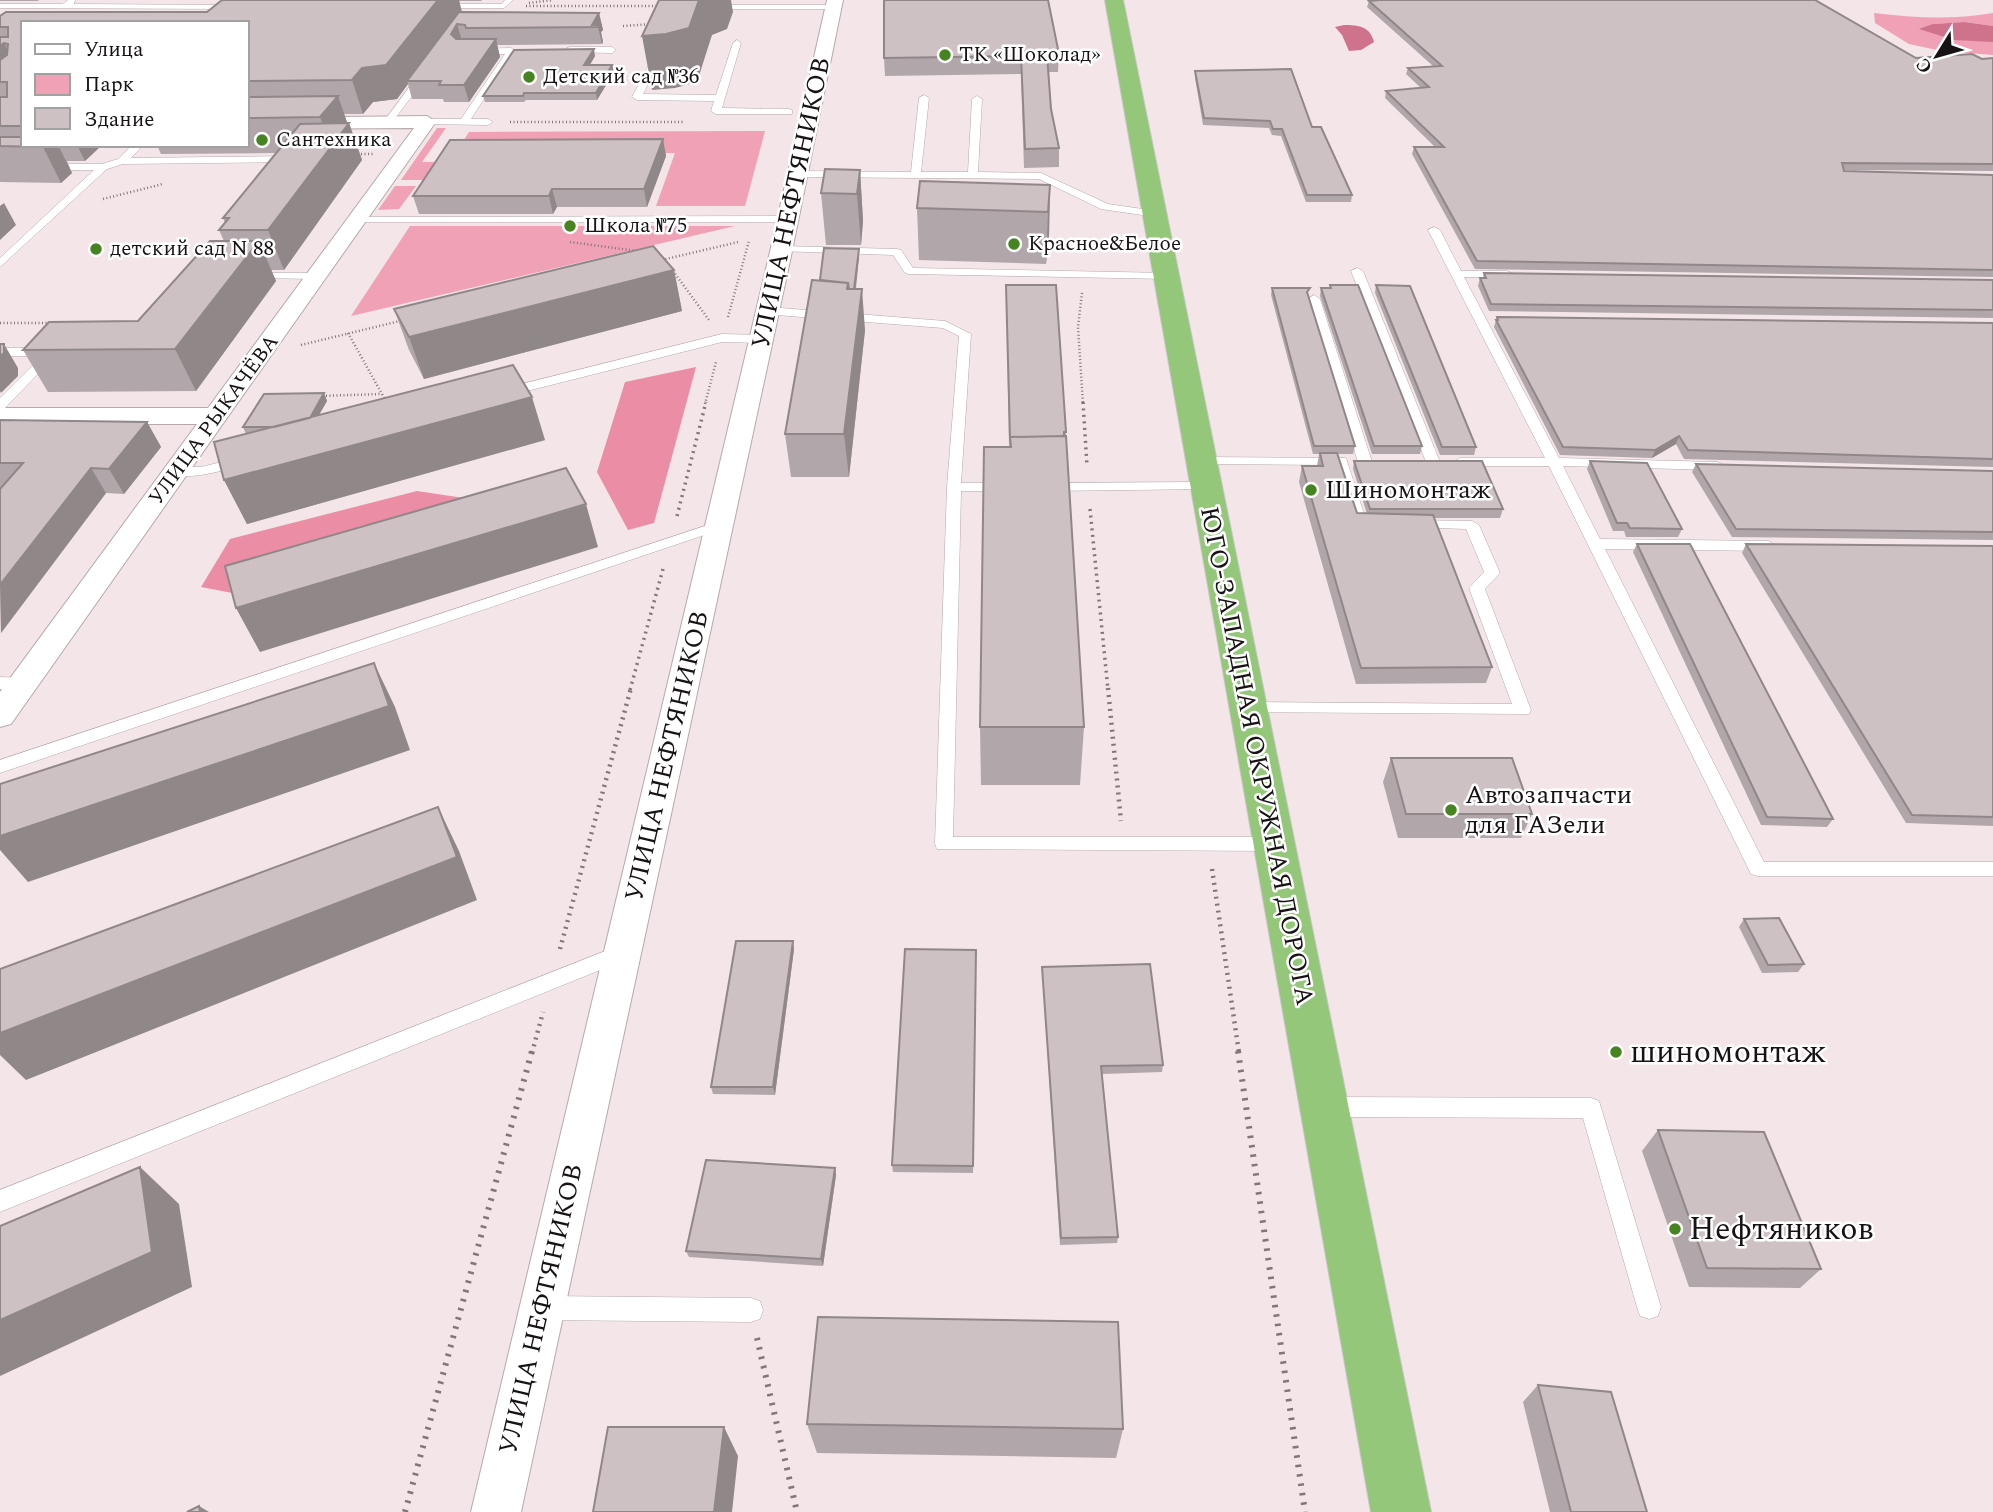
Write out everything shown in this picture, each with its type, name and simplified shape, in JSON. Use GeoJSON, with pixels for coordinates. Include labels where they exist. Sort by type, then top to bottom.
{"type":"FeatureCollection","features":[{"type":"Feature","properties":{"kind":"highway","name":"ЮГО-ЗАПАДНАЯ ОКРУЖНАЯ ДОРОГА"},"geometry":{"type":"LineString","coordinates":[[1114,0],[1401,1512]]}},
{"type":"Feature","properties":{"kind":"street","name":"УЛИЦА НЕФТЯНИКОВ"},"geometry":{"type":"LineString","coordinates":[[496,1512],[765,325],[775,241],[798,174],[834,4]]}},
{"type":"Feature","properties":{"kind":"street"},"geometry":{"type":"LineString","coordinates":[[248,123],[427,122]]}},
{"type":"Feature","properties":{"kind":"street","name":"УЛИЦА РЫКАЧЁВА"},"geometry":{"type":"LineString","coordinates":[[0,716],[12,684],[177,471],[427,122]]}},
{"type":"Feature","properties":{"kind":"street"},"geometry":{"type":"LineString","coordinates":[[0,416],[216,416]]}},
{"type":"Feature","properties":{"kind":"lane"},"geometry":{"type":"LineString","coordinates":[[65,6],[73,0]]}},
{"type":"Feature","properties":{"kind":"lane"},"geometry":{"type":"LineString","coordinates":[[434,6],[506,3]]}},
{"type":"Feature","properties":{"kind":"lane"},"geometry":{"type":"LineString","coordinates":[[677,18],[680,4],[834,4]]}},
{"type":"Feature","properties":{"kind":"lane"},"geometry":{"type":"LineString","coordinates":[[0,6],[239,7]]}},
{"type":"Feature","properties":{"kind":"lane"},"geometry":{"type":"LineString","coordinates":[[465,17],[473,6]]}},
{"type":"Feature","properties":{"kind":"lane"},"geometry":{"type":"LineString","coordinates":[[665,40],[637,97],[720,98]]}},
{"type":"Feature","properties":{"kind":"lane"},"geometry":{"type":"LineString","coordinates":[[737,43],[716,111],[789,112]]}},
{"type":"Feature","properties":{"kind":"lane"},"geometry":{"type":"LineString","coordinates":[[465,46],[462,51],[524,51]]}},
{"type":"Feature","properties":{"kind":"lane"},"geometry":{"type":"LineString","coordinates":[[562,50],[612,50]]}},
{"type":"Feature","properties":{"kind":"lane"},"geometry":{"type":"LineString","coordinates":[[464,122],[511,51]]}},
{"type":"Feature","properties":{"kind":"lane"},"geometry":{"type":"LineString","coordinates":[[387,122],[427,69]]}},
{"type":"Feature","properties":{"kind":"lane"},"geometry":{"type":"LineString","coordinates":[[916,175],[924,98]]}},
{"type":"Feature","properties":{"kind":"lane"},"geometry":{"type":"LineString","coordinates":[[973,175],[977,99]]}},
{"type":"Feature","properties":{"kind":"lane"},"geometry":{"type":"LineString","coordinates":[[427,122],[488,122]]}},
{"type":"Feature","properties":{"kind":"lane"},"geometry":{"type":"LineString","coordinates":[[122,161],[136,147]]}},
{"type":"Feature","properties":{"kind":"lane"},"geometry":{"type":"LineString","coordinates":[[0,167],[103,167],[122,161],[298,159]]}},
{"type":"Feature","properties":{"kind":"lane"},"geometry":{"type":"LineString","coordinates":[[289,170],[298,159]]}},
{"type":"Feature","properties":{"kind":"lane"},"geometry":{"type":"LineString","coordinates":[[0,264],[103,167]]}},
{"type":"Feature","properties":{"kind":"lane"},"geometry":{"type":"LineString","coordinates":[[798,174],[1041,176],[1105,207],[1156,214]]}},
{"type":"Feature","properties":{"kind":"lane"},"geometry":{"type":"LineString","coordinates":[[357,220],[775,241],[897,251],[909,271],[1168,276]]}},
{"type":"Feature","properties":{"kind":"lane"},"geometry":{"type":"LineString","coordinates":[[1434,230],[1456,274],[1486,318],[1554,463],[1758,869],[1993,869]]}},
{"type":"Feature","properties":{"kind":"lane"},"geometry":{"type":"LineString","coordinates":[[1357,271],[1426,462],[1732,467]]}},
{"type":"Feature","properties":{"kind":"lane"},"geometry":{"type":"LineString","coordinates":[[1456,274],[1525,275]]}},
{"type":"Feature","properties":{"kind":"lane"},"geometry":{"type":"LineString","coordinates":[[246,276],[318,276]]}},
{"type":"Feature","properties":{"kind":"lane"},"geometry":{"type":"LineString","coordinates":[[954,487],[1088,486],[1341,461],[1372,462],[1314,299]]}},
{"type":"Feature","properties":{"kind":"lane"},"geometry":{"type":"LineString","coordinates":[[488,397],[765,325],[945,325],[965,334],[954,487],[944,845],[1274,844]]}},
{"type":"Feature","properties":{"kind":"lane"},"geometry":{"type":"LineString","coordinates":[[0,352],[59,352],[0,405]]}},
{"type":"Feature","properties":{"kind":"lane"},"geometry":{"type":"LineString","coordinates":[[177,471],[201,471],[253,458]]}},
{"type":"Feature","properties":{"kind":"lane"},"geometry":{"type":"LineString","coordinates":[[1341,461],[1360,524],[1372,524]]}},
{"type":"Feature","properties":{"kind":"lane"},"geometry":{"type":"LineString","coordinates":[[1248,708],[1523,710],[1477,588],[1492,573],[1472,525],[1397,524]]}},
{"type":"Feature","properties":{"kind":"lane"},"geometry":{"type":"LineString","coordinates":[[0,767],[720,526]]}},
{"type":"Feature","properties":{"kind":"lane"},"geometry":{"type":"LineString","coordinates":[[1597,544],[1788,546]]}},
{"type":"Feature","properties":{"kind":"lane"},"geometry":{"type":"LineString","coordinates":[[0,1201],[623,952]]}},
{"type":"Feature","properties":{"kind":"lane"},"geometry":{"type":"LineString","coordinates":[[1324,1107],[1591,1108],[1649,1307]]}},
{"type":"Feature","properties":{"kind":"lane"},"geometry":{"type":"LineString","coordinates":[[541,1308],[751,1310]]}},
{"type":"Feature","properties":{"kind":"path"},"geometry":{"type":"LineString","coordinates":[[506,3],[680,4]]}},
{"type":"Feature","properties":{"kind":"path"},"geometry":{"type":"LineString","coordinates":[[612,50],[623,26],[657,23],[665,18],[667,10],[680,4]]}},
{"type":"Feature","properties":{"kind":"path"},"geometry":{"type":"LineString","coordinates":[[488,122],[692,122]]}},
{"type":"Feature","properties":{"kind":"path"},"geometry":{"type":"LineString","coordinates":[[298,159],[313,155],[390,154],[384,183]]}},
{"type":"Feature","properties":{"kind":"path"},"geometry":{"type":"LineString","coordinates":[[103,200],[167,183]]}},
{"type":"Feature","properties":{"kind":"path"},"geometry":{"type":"LineString","coordinates":[[566,241],[577,245],[643,252]]}},
{"type":"Feature","properties":{"kind":"path"},"geometry":{"type":"LineString","coordinates":[[651,263],[775,241]]}},
{"type":"Feature","properties":{"kind":"path"},"geometry":{"type":"LineString","coordinates":[[405,1512],[552,981],[670,543],[722,338],[775,241]]}},
{"type":"Feature","properties":{"kind":"path"},"geometry":{"type":"LineString","coordinates":[[656,253],[664,260]]}},
{"type":"Feature","properties":{"kind":"path"},"geometry":{"type":"LineString","coordinates":[[673,271],[722,338]]}},
{"type":"Feature","properties":{"kind":"path"},"geometry":{"type":"LineString","coordinates":[[1084,275],[1078,327],[1088,486],[1123,844]]}},
{"type":"Feature","properties":{"kind":"path"},"geometry":{"type":"LineString","coordinates":[[297,346],[414,317]]}},
{"type":"Feature","properties":{"kind":"path"},"geometry":{"type":"LineString","coordinates":[[0,323],[55,323]]}},
{"type":"Feature","properties":{"kind":"path"},"geometry":{"type":"LineString","coordinates":[[348,333],[391,411]]}},
{"type":"Feature","properties":{"kind":"path"},"geometry":{"type":"LineString","coordinates":[[316,396],[382,394]]}},
{"type":"Feature","properties":{"kind":"path"},"geometry":{"type":"LineString","coordinates":[[1209,844],[1305,1512]]}},
{"type":"Feature","properties":{"kind":"path"},"geometry":{"type":"LineString","coordinates":[[751,1310],[797,1512]]}},
{"type":"Feature","properties":{"kind":"green space"},"geometry":{"type":"Polygon","coordinates":[[[1874,13],[1934,18],[1993,13],[1993,26],[1965,22],[1933,24],[1993,42],[1993,55],[1942,51],[1909,44],[1875,23],[1874,13]]]}},
{"type":"Feature","properties":{"kind":"green space"},"geometry":{"type":"Polygon","coordinates":[[[437,128],[446,128],[422,162],[435,162],[423,180],[401,180],[437,128]]]}},
{"type":"Feature","properties":{"kind":"green space"},"geometry":{"type":"Polygon","coordinates":[[[765,131],[745,206],[656,206],[675,153],[455,154],[469,132],[765,131]]]}},
{"type":"Feature","properties":{"kind":"green space"},"geometry":{"type":"Polygon","coordinates":[[[395,186],[416,186],[399,209],[378,210],[395,186]]]}},
{"type":"Feature","properties":{"kind":"green space"},"geometry":{"type":"Polygon","coordinates":[[[410,226],[735,226],[351,316],[410,226]]]}},
{"type":"Feature","properties":{"kind":"shaded area"},"geometry":{"type":"Polygon","coordinates":[[[1965,22],[1993,26],[1993,42],[1954,40],[1919,29],[1933,24],[1965,22]]]}},
{"type":"Feature","properties":{"kind":"shaded area"},"geometry":{"type":"Polygon","coordinates":[[[1359,26],[1370,33],[1374,42],[1361,50],[1349,51],[1335,27],[1359,26]]]}},
{"type":"Feature","properties":{"kind":"shaded area"},"geometry":{"type":"Polygon","coordinates":[[[696,367],[654,523],[628,530],[597,472],[625,382],[696,367]]]}},
{"type":"Feature","properties":{"kind":"shaded area"},"geometry":{"type":"Polygon","coordinates":[[[417,491],[484,501],[248,596],[201,587],[230,539],[417,491]]]}},
{"type":"Feature","properties":{"kind":"building"},"geometry":{"type":"Polygon","coordinates":[[[222,0],[438,0],[386,65],[362,68],[352,80],[248,81],[248,21],[21,21],[21,126],[0,126],[0,97],[7,97],[7,82],[0,82],[0,60],[7,55],[8,44],[0,46],[0,37],[8,37],[8,27],[0,27],[0,16],[6,12],[207,12],[222,0]]]}},
{"type":"Feature","properties":{"kind":"building"},"geometry":{"type":"Polygon","coordinates":[[[659,0],[699,0],[689,28],[642,36],[659,0]]]}},
{"type":"Feature","properties":{"kind":"building","name":"ТК «Шоколад»"},"geometry":{"type":"Polygon","coordinates":[[[884,0],[1048,0],[1059,54],[1047,55],[1051,109],[1059,148],[1025,149],[1021,56],[884,58],[884,0]]]}},
{"type":"Feature","properties":{"kind":"building"},"geometry":{"type":"Polygon","coordinates":[[[1815,0],[1916,58],[1972,54],[1982,59],[1993,58],[1993,164],[1842,163],[1844,171],[1993,175],[1993,270],[1477,261],[1414,147],[1444,147],[1386,91],[1429,87],[1408,68],[1442,66],[1369,1],[1815,0]]]}},
{"type":"Feature","properties":{"kind":"building"},"geometry":{"type":"Polygon","coordinates":[[[459,12],[599,13],[592,25],[600,25],[466,28],[465,25],[457,24],[451,34],[456,39],[496,39],[464,85],[439,85],[441,81],[407,81],[459,12]]]}},
{"type":"Feature","properties":{"kind":"building"},"geometry":{"type":"Polygon","coordinates":[[[594,49],[584,65],[612,65],[596,93],[483,96],[514,50],[594,49]]]}},
{"type":"Feature","properties":{"kind":"building"},"geometry":{"type":"Polygon","coordinates":[[[1291,69],[1312,127],[1321,127],[1352,195],[1307,195],[1282,129],[1273,129],[1270,121],[1204,118],[1195,71],[1291,69]]]}},
{"type":"Feature","properties":{"kind":"building"},"geometry":{"type":"Polygon","coordinates":[[[338,96],[320,117],[248,118],[248,97],[338,96]]]}},
{"type":"Feature","properties":{"kind":"building"},"geometry":{"type":"Polygon","coordinates":[[[349,123],[268,230],[219,230],[229,218],[223,218],[300,124],[349,123]]]}},
{"type":"Feature","properties":{"kind":"building"},"geometry":{"type":"Polygon","coordinates":[[[0,137],[21,137],[21,146],[0,146],[0,137]]]}},
{"type":"Feature","properties":{"kind":"building"},"geometry":{"type":"Polygon","coordinates":[[[663,139],[644,189],[552,189],[549,196],[413,196],[450,140],[663,139]]]}},
{"type":"Feature","properties":{"kind":"building"},"geometry":{"type":"Polygon","coordinates":[[[825,169],[860,170],[857,194],[821,193],[825,169]]]}},
{"type":"Feature","properties":{"kind":"building"},"geometry":{"type":"Polygon","coordinates":[[[920,181],[1050,185],[1048,212],[917,208],[920,181]]]}},
{"type":"Feature","properties":{"kind":"building"},"geometry":{"type":"Polygon","coordinates":[[[210,241],[259,241],[175,349],[23,350],[49,322],[138,321],[210,241]]]}},
{"type":"Feature","properties":{"kind":"building"},"geometry":{"type":"Polygon","coordinates":[[[653,246],[674,270],[409,337],[394,309],[653,246]]]}},
{"type":"Feature","properties":{"kind":"building"},"geometry":{"type":"Polygon","coordinates":[[[824,248],[859,249],[854,289],[849,289],[848,283],[820,280],[824,248]]]}},
{"type":"Feature","properties":{"kind":"building"},"geometry":{"type":"Polygon","coordinates":[[[1484,273],[1993,280],[1993,310],[1491,304],[1480,278],[1486,278],[1484,273]]]}},
{"type":"Feature","properties":{"kind":"building"},"geometry":{"type":"Polygon","coordinates":[[[812,280],[848,283],[847,289],[862,289],[844,434],[785,434],[812,280]]]}},
{"type":"Feature","properties":{"kind":"building"},"geometry":{"type":"Polygon","coordinates":[[[1006,285],[1056,285],[1066,432],[1064,436],[1010,437],[1006,285]]]}},
{"type":"Feature","properties":{"kind":"building"},"geometry":{"type":"Polygon","coordinates":[[[1330,285],[1358,285],[1422,446],[1374,446],[1321,288],[1331,288],[1330,285]]]}},
{"type":"Feature","properties":{"kind":"building"},"geometry":{"type":"Polygon","coordinates":[[[1376,285],[1410,286],[1476,447],[1442,447],[1376,285]]]}},
{"type":"Feature","properties":{"kind":"building"},"geometry":{"type":"Polygon","coordinates":[[[1272,288],[1310,288],[1307,292],[1355,446],[1314,446],[1272,288]]]}},
{"type":"Feature","properties":{"kind":"building"},"geometry":{"type":"Polygon","coordinates":[[[1497,317],[1993,323],[1993,459],[1688,450],[1679,436],[1655,450],[1563,447],[1496,320],[1497,317]]]}},
{"type":"Feature","properties":{"kind":"building"},"geometry":{"type":"Polygon","coordinates":[[[0,344],[4,344],[4,353],[0,356],[0,344]]]}},
{"type":"Feature","properties":{"kind":"building"},"geometry":{"type":"Polygon","coordinates":[[[513,365],[532,397],[224,480],[214,442],[513,365]]]}},
{"type":"Feature","properties":{"kind":"building"},"geometry":{"type":"Polygon","coordinates":[[[324,393],[310,418],[274,427],[243,427],[264,394],[324,393]]]}},
{"type":"Feature","properties":{"kind":"building"},"geometry":{"type":"Polygon","coordinates":[[[0,420],[147,422],[109,469],[91,468],[0,585],[0,489],[23,463],[0,463],[0,420]]]}},
{"type":"Feature","properties":{"kind":"building"},"geometry":{"type":"Polygon","coordinates":[[[1066,436],[1084,727],[980,727],[984,447],[1011,447],[1010,437],[1066,436]]]}},
{"type":"Feature","properties":{"kind":"building"},"geometry":{"type":"Polygon","coordinates":[[[1320,453],[1337,453],[1357,513],[1433,515],[1492,667],[1361,668],[1302,466],[1323,466],[1320,453]]]}},
{"type":"Feature","properties":{"kind":"building"},"geometry":{"type":"Polygon","coordinates":[[[1354,461],[1482,461],[1503,509],[1370,509],[1354,461]]]}},
{"type":"Feature","properties":{"kind":"building"},"geometry":{"type":"Polygon","coordinates":[[[1590,461],[1647,463],[1682,529],[1630,528],[1627,523],[1617,523],[1590,461]]]}},
{"type":"Feature","properties":{"kind":"building"},"geometry":{"type":"Polygon","coordinates":[[[1696,464],[1993,471],[1993,532],[1736,529],[1696,464]]]}},
{"type":"Feature","properties":{"kind":"building"},"geometry":{"type":"Polygon","coordinates":[[[566,468],[586,504],[236,608],[225,566],[566,468]]]}},
{"type":"Feature","properties":{"kind":"building"},"geometry":{"type":"Polygon","coordinates":[[[1637,544],[1690,544],[1833,819],[1767,817],[1637,544]]]}},
{"type":"Feature","properties":{"kind":"building"},"geometry":{"type":"Polygon","coordinates":[[[1746,544],[1993,546],[1993,817],[1912,815],[1746,544]]]}},
{"type":"Feature","properties":{"kind":"building"},"geometry":{"type":"Polygon","coordinates":[[[374,663],[389,706],[0,836],[0,784],[374,663]]]}},
{"type":"Feature","properties":{"kind":"building"},"geometry":{"type":"Polygon","coordinates":[[[1391,758],[1512,758],[1532,814],[1406,814],[1391,758]]]}},
{"type":"Feature","properties":{"kind":"building"},"geometry":{"type":"Polygon","coordinates":[[[438,807],[457,857],[0,1033],[0,969],[438,807]]]}},
{"type":"Feature","properties":{"kind":"building"},"geometry":{"type":"Polygon","coordinates":[[[1779,918],[1804,964],[1768,965],[1744,919],[1779,918]]]}},
{"type":"Feature","properties":{"kind":"building"},"geometry":{"type":"Polygon","coordinates":[[[736,941],[793,941],[773,1087],[711,1087],[736,941]]]}},
{"type":"Feature","properties":{"kind":"building"},"geometry":{"type":"Polygon","coordinates":[[[905,949],[976,950],[973,1166],[892,1165],[905,949]]]}},
{"type":"Feature","properties":{"kind":"building"},"geometry":{"type":"Polygon","coordinates":[[[1150,964],[1163,1065],[1101,1066],[1118,1237],[1061,1238],[1042,967],[1150,964]]]}},
{"type":"Feature","properties":{"kind":"building"},"geometry":{"type":"Polygon","coordinates":[[[1658,1130],[1764,1132],[1821,1269],[1707,1268],[1658,1130]]]}},
{"type":"Feature","properties":{"kind":"building"},"geometry":{"type":"Polygon","coordinates":[[[706,1160],[835,1168],[821,1259],[686,1251],[706,1160]]]}},
{"type":"Feature","properties":{"kind":"building"},"geometry":{"type":"Polygon","coordinates":[[[140,1167],[152,1252],[0,1320],[0,1226],[140,1167]]]}},
{"type":"Feature","properties":{"kind":"building"},"geometry":{"type":"Polygon","coordinates":[[[818,1317],[1118,1322],[1123,1429],[807,1424],[818,1317]]]}},
{"type":"Feature","properties":{"kind":"building"},"geometry":{"type":"Polygon","coordinates":[[[1538,1385],[1611,1392],[1647,1512],[1571,1512],[1538,1385]]]}},
{"type":"Feature","properties":{"kind":"building"},"geometry":{"type":"Polygon","coordinates":[[[608,1427],[724,1427],[714,1512],[593,1512],[608,1427]]]}},
{"type":"Feature","properties":{"kind":"building"},"geometry":{"type":"Polygon","coordinates":[[[199,1506],[200,1512],[187,1512],[199,1506]]]}},
{"type":"Feature","properties":{"kind":"place","name":"ТК «Шоколад»"},"geometry":{"type":"Point","coordinates":[945,55]}},
{"type":"Feature","properties":{"kind":"place","name":"Детский сад №36"},"geometry":{"type":"Point","coordinates":[529,77]}},
{"type":"Feature","properties":{"kind":"place","name":"Сантехника"},"geometry":{"type":"Point","coordinates":[262,140]}},
{"type":"Feature","properties":{"kind":"place","name":"Школа №75"},"geometry":{"type":"Point","coordinates":[570,226]}},
{"type":"Feature","properties":{"kind":"place","name":"Красное&Белое"},"geometry":{"type":"Point","coordinates":[1014,244]}},
{"type":"Feature","properties":{"kind":"place","name":"детский сад N 88"},"geometry":{"type":"Point","coordinates":[96,249]}},
{"type":"Feature","properties":{"kind":"place","name":"Шиномонтаж"},"geometry":{"type":"Point","coordinates":[1311,490]}},
{"type":"Feature","properties":{"kind":"place","name":"Автозапчасти для ГАЗели"},"geometry":{"type":"Point","coordinates":[1451,810]}},
{"type":"Feature","properties":{"kind":"place","name":"шиномонтаж"},"geometry":{"type":"Point","coordinates":[1616,1052]}},
{"type":"Feature","properties":{"kind":"place","name":"Нефтяников"},"geometry":{"type":"Point","coordinates":[1675,1229]}}]}
